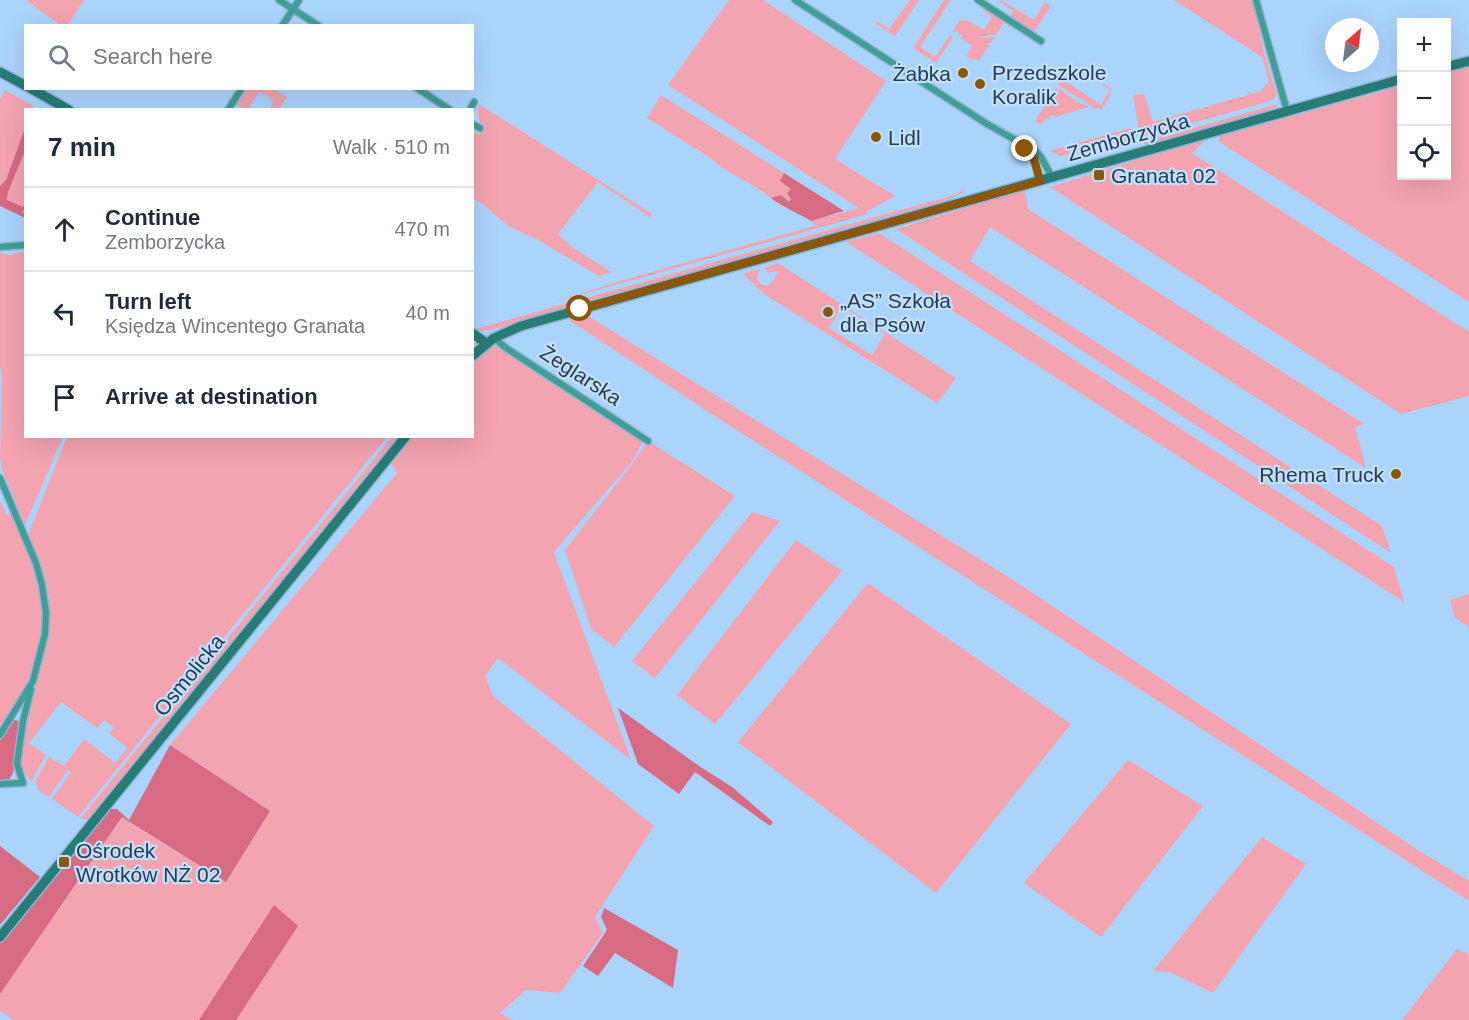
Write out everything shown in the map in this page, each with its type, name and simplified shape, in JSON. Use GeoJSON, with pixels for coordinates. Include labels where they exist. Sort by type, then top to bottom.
{"type":"FeatureCollection","features":[{"type":"Feature","properties":{"kind":"street"},"geometry":{"type":"LineString","coordinates":[[279,0],[316,24]]}},
{"type":"Feature","properties":{"kind":"street"},"geometry":{"type":"LineString","coordinates":[[283,24],[299,0]]}},
{"type":"Feature","properties":{"kind":"street"},"geometry":{"type":"LineString","coordinates":[[978,0],[1041,41]]}},
{"type":"Feature","properties":{"kind":"street"},"geometry":{"type":"LineString","coordinates":[[1256,0],[1287,111]]}},
{"type":"Feature","properties":{"kind":"street"},"geometry":{"type":"LineString","coordinates":[[797,2],[1041,157],[1052,177]]}},
{"type":"Feature","properties":{"kind":"street"},"geometry":{"type":"LineString","coordinates":[[1451,66],[1469,61]]}},
{"type":"Feature","properties":{"kind":"street"},"geometry":{"type":"LineString","coordinates":[[0,72],[24,85]]}},
{"type":"Feature","properties":{"kind":"street","name":"Zemborzycka"},"geometry":{"type":"LineString","coordinates":[[490,340],[524,325],[1397,80]]}},
{"type":"Feature","properties":{"kind":"street"},"geometry":{"type":"LineString","coordinates":[[34,90],[65,108]]}},
{"type":"Feature","properties":{"kind":"street"},"geometry":{"type":"LineString","coordinates":[[229,108],[241,90]]}},
{"type":"Feature","properties":{"kind":"street"},"geometry":{"type":"LineString","coordinates":[[420,90],[447,108]]}},
{"type":"Feature","properties":{"kind":"street"},"geometry":{"type":"LineString","coordinates":[[471,108],[474,102]]}},
{"type":"Feature","properties":{"kind":"street"},"geometry":{"type":"LineString","coordinates":[[474,125],[480,128]]}},
{"type":"Feature","properties":{"kind":"street"},"geometry":{"type":"LineString","coordinates":[[1019,143],[1034,159],[1040,181]]}},
{"type":"Feature","properties":{"kind":"street"},"geometry":{"type":"LineString","coordinates":[[0,247],[24,245]]}},
{"type":"Feature","properties":{"kind":"street","name":"Żeglarska"},"geometry":{"type":"LineString","coordinates":[[474,334],[500,344],[648,441]]}},
{"type":"Feature","properties":{"kind":"street"},"geometry":{"type":"LineString","coordinates":[[474,354],[490,340]]}},
{"type":"Feature","properties":{"kind":"street","name":"Osmolicka"},"geometry":{"type":"LineString","coordinates":[[0,937],[404,438]]}},
{"type":"Feature","properties":{"kind":"street"},"geometry":{"type":"LineString","coordinates":[[0,478],[36,563],[44,598],[45,627],[23,721],[17,764],[23,783],[0,784]]}},
{"type":"Feature","properties":{"kind":"street"},"geometry":{"type":"LineString","coordinates":[[0,735],[33,681]]}},
{"type":"Feature","properties":{"kind":"shaded area"},"geometry":{"type":"Polygon","coordinates":[[[26,0],[84,0],[69,24],[58,24],[26,0]]]}},
{"type":"Feature","properties":{"kind":"shaded area"},"geometry":{"type":"Polygon","coordinates":[[[729,0],[763,0],[886,81],[835,159],[895,196],[866,212],[868,214],[551,303],[817,225],[811,221],[859,208],[668,85],[729,0]]]}},
{"type":"Feature","properties":{"kind":"shaded area"},"geometry":{"type":"Polygon","coordinates":[[[910,0],[919,0],[895,36],[875,23],[877,21],[889,29],[910,0]]]}},
{"type":"Feature","properties":{"kind":"shaded area"},"geometry":{"type":"Polygon","coordinates":[[[944,0],[951,0],[920,47],[935,57],[950,35],[953,37],[936,63],[913,48],[944,0]]]}},
{"type":"Feature","properties":{"kind":"shaded area"},"geometry":{"type":"Polygon","coordinates":[[[1001,0],[1034,20],[1045,2],[1051,6],[1033,33],[1010,17],[1013,11],[1000,2],[1001,0]]]}},
{"type":"Feature","properties":{"kind":"shaded area"},"geometry":{"type":"Polygon","coordinates":[[[1174,0],[1253,0],[1262,44],[1277,96],[1270,101],[1140,138],[1133,95],[1144,94],[1153,122],[1261,91],[1269,81],[1262,57],[1174,0]]]}},
{"type":"Feature","properties":{"kind":"shaded area"},"geometry":{"type":"Polygon","coordinates":[[[984,9],[986,11],[988,9],[1005,20],[997,34],[979,37],[995,37],[990,44],[987,43],[989,46],[979,61],[966,56],[972,46],[961,38],[962,35],[956,31],[952,32],[959,21],[967,20],[984,30],[992,17],[983,11],[984,9]]]}},
{"type":"Feature","properties":{"kind":"shaded area"},"geometry":{"type":"Polygon","coordinates":[[[1469,67],[1469,302],[1218,141],[1220,136],[1397,87],[1397,180],[1451,180],[1451,72],[1469,67]]]}},
{"type":"Feature","properties":{"kind":"shaded area"},"geometry":{"type":"Polygon","coordinates":[[[1061,78],[1101,105],[1110,90],[1102,85],[1103,83],[1112,89],[1109,93],[1111,95],[1101,110],[1097,107],[1096,109],[1058,85],[1061,78]]]}},
{"type":"Feature","properties":{"kind":"shaded area"},"geometry":{"type":"Polygon","coordinates":[[[1056,88],[1089,107],[1055,117],[1050,116],[1041,125],[1035,121],[1050,101],[1048,100],[1056,88]]]}},
{"type":"Feature","properties":{"kind":"shaded area"},"geometry":{"type":"Polygon","coordinates":[[[5,90],[34,106],[24,108],[24,131],[6,180],[0,186],[0,99],[5,90]]]}},
{"type":"Feature","properties":{"kind":"shaded area"},"geometry":{"type":"Polygon","coordinates":[[[247,90],[275,90],[287,97],[280,108],[270,108],[273,102],[259,92],[250,105],[252,108],[242,108],[237,105],[247,90]]]}},
{"type":"Feature","properties":{"kind":"shaded area"},"geometry":{"type":"Polygon","coordinates":[[[661,95],[784,173],[783,177],[791,189],[790,203],[781,195],[771,198],[647,118],[661,95]]]}},
{"type":"Feature","properties":{"kind":"shaded area"},"geometry":{"type":"Polygon","coordinates":[[[479,104],[652,214],[650,217],[598,182],[558,234],[572,247],[611,272],[599,276],[538,240],[508,226],[483,204],[474,200],[474,132],[479,134],[484,124],[480,122],[477,110],[479,104]]]}},
{"type":"Feature","properties":{"kind":"shaded area"},"geometry":{"type":"Polygon","coordinates":[[[1278,104],[1274,111],[1151,145],[1141,143],[1278,104]]]}},
{"type":"Feature","properties":{"kind":"shaded area"},"geometry":{"type":"Polygon","coordinates":[[[1131,128],[1134,140],[1060,156],[1049,151],[1131,128]]]}},
{"type":"Feature","properties":{"kind":"shaded area"},"geometry":{"type":"Polygon","coordinates":[[[24,131],[24,153],[8,192],[7,200],[23,207],[24,205],[22,212],[24,218],[0,206],[0,186],[6,180],[24,131]]]}},
{"type":"Feature","properties":{"kind":"shaded area"},"geometry":{"type":"Polygon","coordinates":[[[1201,140],[1203,143],[1192,153],[1469,332],[1469,396],[1401,414],[1050,187],[1201,140]]]}},
{"type":"Feature","properties":{"kind":"shaded area"},"geometry":{"type":"Polygon","coordinates":[[[24,153],[24,213],[7,201],[8,192],[24,153]]]}},
{"type":"Feature","properties":{"kind":"shaded area"},"geometry":{"type":"Polygon","coordinates":[[[784,173],[844,211],[811,221],[775,201],[771,198],[781,195],[789,202],[791,199],[787,193],[791,189],[780,181],[784,173]]]}},
{"type":"Feature","properties":{"kind":"shaded area"},"geometry":{"type":"Polygon","coordinates":[[[964,190],[965,192],[939,204],[495,329],[482,331],[475,329],[954,195],[964,190]]]}},
{"type":"Feature","properties":{"kind":"shaded area"},"geometry":{"type":"Polygon","coordinates":[[[1025,190],[1028,209],[1364,424],[1355,427],[1366,468],[990,227],[970,261],[1382,526],[1391,553],[896,229],[1025,190]]]}},
{"type":"Feature","properties":{"kind":"shaded area"},"geometry":{"type":"Polygon","coordinates":[[[879,233],[1394,567],[1404,602],[846,242],[879,233]]]}},
{"type":"Feature","properties":{"kind":"shaded area"},"geometry":{"type":"Polygon","coordinates":[[[24,251],[24,438],[63,438],[25,525],[2,470],[0,456],[2,378],[0,366],[0,253],[10,255],[24,251]]]}},
{"type":"Feature","properties":{"kind":"shaded area"},"geometry":{"type":"Polygon","coordinates":[[[778,263],[956,378],[937,403],[764,294],[743,274],[759,269],[757,279],[761,284],[767,286],[775,279],[778,272],[769,273],[764,268],[778,263]],[[842,306],[829,328],[872,355],[885,334],[842,306]]]}},
{"type":"Feature","properties":{"kind":"shaded area"},"geometry":{"type":"Polygon","coordinates":[[[588,316],[1018,583],[1418,850],[1469,881],[1469,901],[569,320],[588,316]]]}},
{"type":"Feature","properties":{"kind":"shaded area"},"geometry":{"type":"Polygon","coordinates":[[[494,344],[645,438],[631,463],[554,552],[631,760],[498,658],[485,676],[493,696],[654,826],[595,917],[603,933],[560,993],[526,990],[500,1013],[513,1020],[14,1020],[0,1011],[0,994],[122,817],[226,882],[270,811],[170,745],[397,473],[389,460],[408,438],[474,438],[474,362],[494,344]]]}},
{"type":"Feature","properties":{"kind":"shaded area"},"geometry":{"type":"Polygon","coordinates":[[[67,438],[386,438],[78,817],[52,799],[71,772],[68,770],[49,797],[39,791],[35,782],[49,757],[64,766],[84,739],[115,763],[127,748],[109,733],[114,728],[104,720],[97,728],[61,702],[29,743],[46,755],[31,782],[20,765],[27,721],[50,623],[49,598],[45,582],[28,535],[67,438]]]}},
{"type":"Feature","properties":{"kind":"shaded area"},"geometry":{"type":"Polygon","coordinates":[[[391,438],[400,438],[327,527],[318,534],[320,536],[89,819],[80,819],[391,438]]]}},
{"type":"Feature","properties":{"kind":"shaded area"},"geometry":{"type":"Polygon","coordinates":[[[648,441],[735,496],[614,647],[591,629],[565,550],[648,441]]]}},
{"type":"Feature","properties":{"kind":"shaded area"},"geometry":{"type":"Polygon","coordinates":[[[0,501],[7,515],[12,514],[30,560],[40,602],[41,623],[39,645],[32,668],[20,697],[0,728],[0,501]]]}},
{"type":"Feature","properties":{"kind":"shaded area"},"geometry":{"type":"Polygon","coordinates":[[[752,512],[780,521],[655,678],[632,661],[752,512]]]}},
{"type":"Feature","properties":{"kind":"shaded area"},"geometry":{"type":"Polygon","coordinates":[[[796,540],[842,571],[715,724],[677,695],[796,540]]]}},
{"type":"Feature","properties":{"kind":"shaded area"},"geometry":{"type":"Polygon","coordinates":[[[868,583],[1071,724],[936,893],[738,742],[868,583]]]}},
{"type":"Feature","properties":{"kind":"shaded area"},"geometry":{"type":"Polygon","coordinates":[[[1469,594],[1469,627],[1455,618],[1450,600],[1469,594]]]}},
{"type":"Feature","properties":{"kind":"shaded area"},"geometry":{"type":"Polygon","coordinates":[[[618,708],[732,787],[773,822],[770,826],[695,772],[679,794],[638,764],[618,708]]]}},
{"type":"Feature","properties":{"kind":"shaded area"},"geometry":{"type":"Polygon","coordinates":[[[14,720],[20,721],[20,725],[13,773],[9,780],[0,781],[0,741],[14,720]]]}},
{"type":"Feature","properties":{"kind":"shaded area"},"geometry":{"type":"Polygon","coordinates":[[[170,745],[270,811],[226,882],[122,817],[0,994],[0,938],[3,940],[73,856],[108,809],[117,809],[129,820],[170,745]]]}},
{"type":"Feature","properties":{"kind":"shaded area"},"geometry":{"type":"Polygon","coordinates":[[[1128,760],[1203,806],[1101,937],[1024,883],[1128,760]]]}},
{"type":"Feature","properties":{"kind":"shaded area"},"geometry":{"type":"Polygon","coordinates":[[[1262,837],[1306,864],[1213,993],[1169,972],[1153,971],[1262,837]]]}},
{"type":"Feature","properties":{"kind":"shaded area"},"geometry":{"type":"Polygon","coordinates":[[[0,846],[40,877],[0,925],[0,846]]]}},
{"type":"Feature","properties":{"kind":"shaded area"},"geometry":{"type":"Polygon","coordinates":[[[274,905],[298,926],[236,1020],[199,1020],[274,905]]]}},
{"type":"Feature","properties":{"kind":"shaded area"},"geometry":{"type":"Polygon","coordinates":[[[604,908],[678,950],[673,988],[615,953],[598,976],[583,966],[607,930],[601,917],[604,908]]]}},
{"type":"Feature","properties":{"kind":"shaded area"},"geometry":{"type":"Polygon","coordinates":[[[1457,949],[1469,955],[1469,1020],[1402,1020],[1457,949]]]}},
{"type":"Feature","properties":{"kind":"place","name":"Żabka"},"geometry":{"type":"Point","coordinates":[963,73]}},
{"type":"Feature","properties":{"kind":"place","name":"Przedszkole Koralik"},"geometry":{"type":"Point","coordinates":[980,84]}},
{"type":"Feature","properties":{"kind":"place","name":"Lidl"},"geometry":{"type":"Point","coordinates":[876,137]}},
{"type":"Feature","properties":{"kind":"place","name":"Granata 02"},"geometry":{"type":"Point","coordinates":[1099,175]}},
{"type":"Feature","properties":{"kind":"place","name":"„AS” Szkoła dla Psów"},"geometry":{"type":"Point","coordinates":[828,312]}},
{"type":"Feature","properties":{"kind":"place","name":"Rhema Truck"},"geometry":{"type":"Point","coordinates":[1396,474]}},
{"type":"Feature","properties":{"kind":"place","name":"Ośrodek Wrotków NŻ 02"},"geometry":{"type":"Point","coordinates":[64,862]}},
{"type":"Feature","properties":{"kind":"route"},"geometry":{"type":"LineString","coordinates":[[580,309],[1040,181],[1034,159],[1025,149]]}}]}
